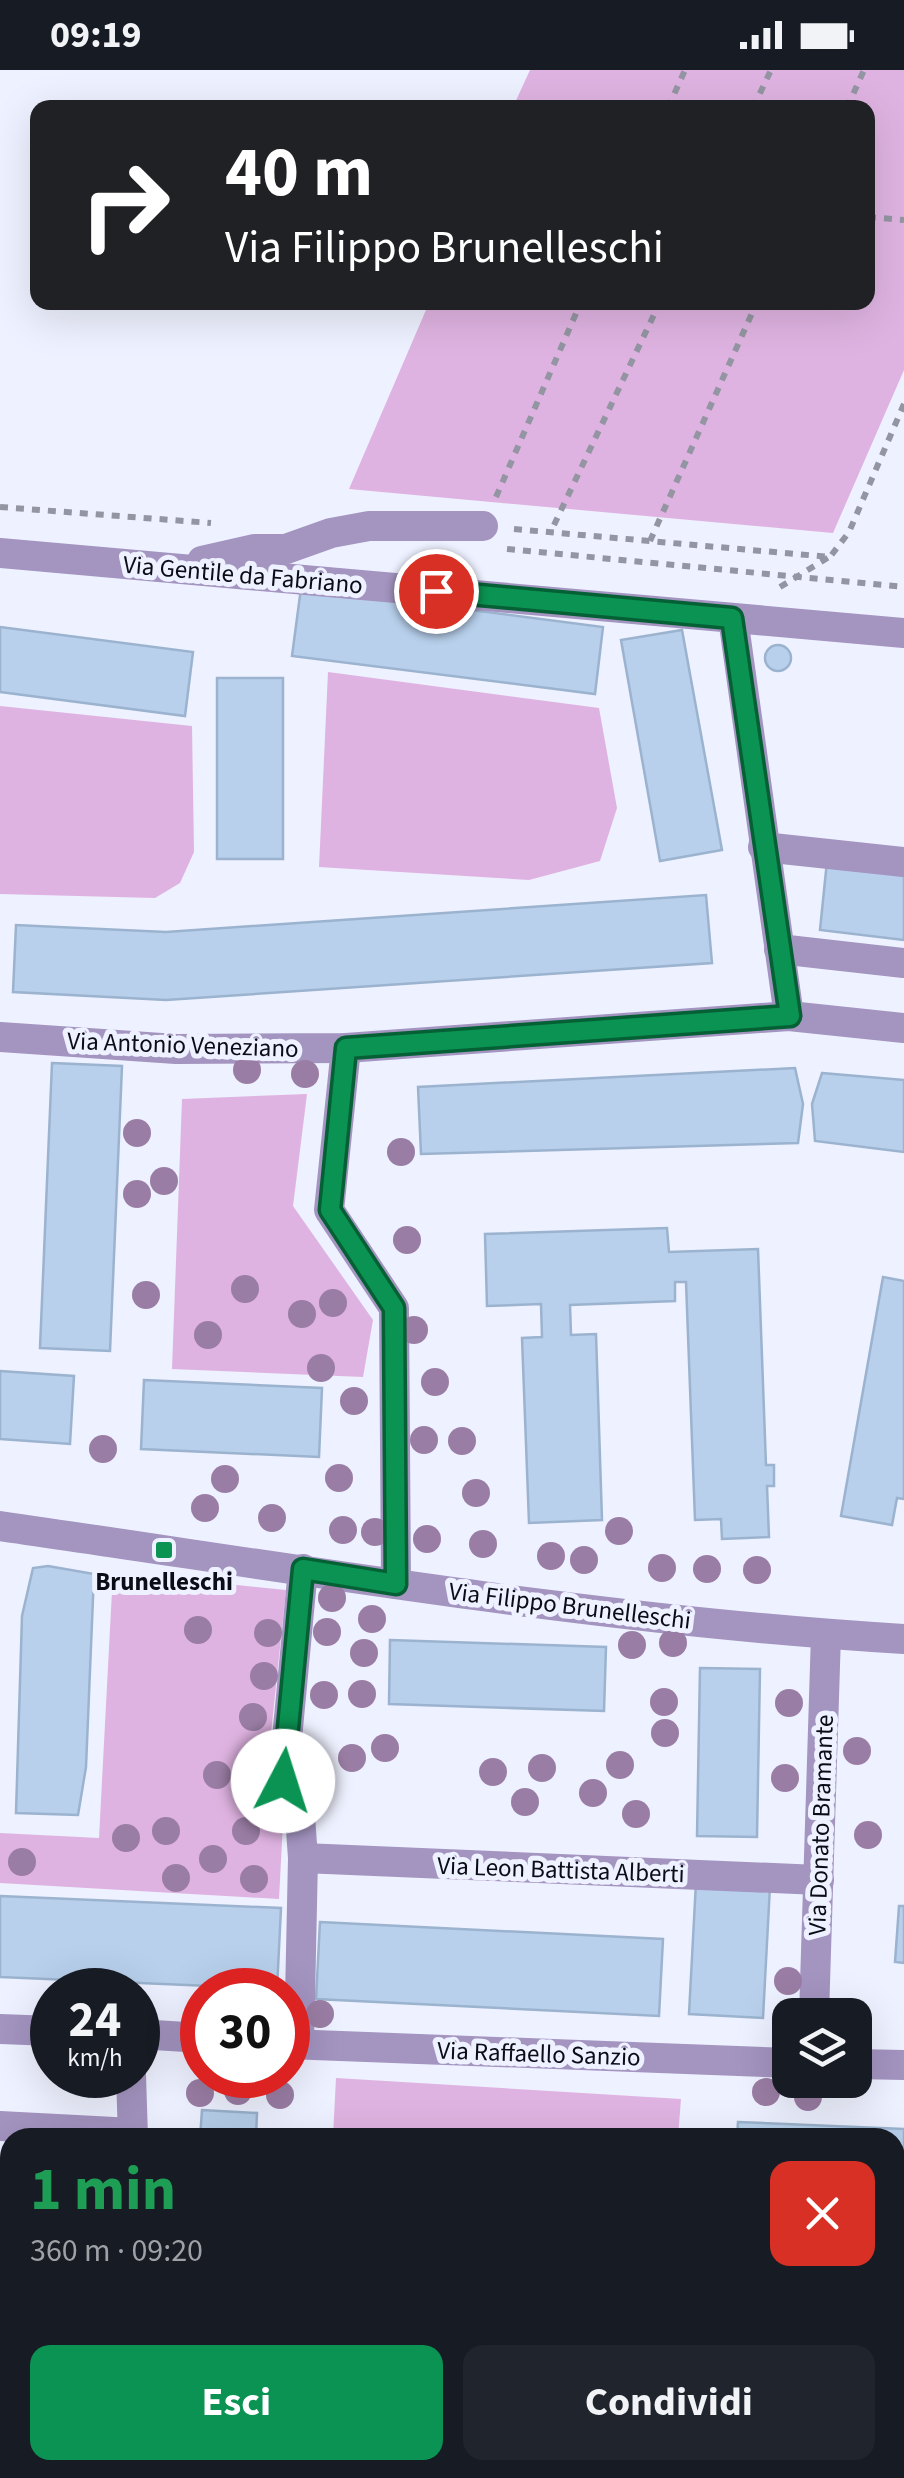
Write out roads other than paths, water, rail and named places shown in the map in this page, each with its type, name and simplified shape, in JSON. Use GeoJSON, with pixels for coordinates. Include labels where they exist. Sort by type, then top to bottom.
{"type":"FeatureCollection","features":[{"type":"Feature","properties":{"kind":"street"},"geometry":{"type":"LineString","coordinates":[[170,568],[255,550],[286,549],[332,533],[369,526],[483,526]]}},
{"type":"Feature","properties":{"kind":"street","name":"Via Gentile da Fabriano"},"geometry":{"type":"LineString","coordinates":[[0,553],[904,634]]}},
{"type":"Feature","properties":{"kind":"street"},"geometry":{"type":"LineString","coordinates":[[732,618],[790,1016]]}},
{"type":"Feature","properties":{"kind":"street"},"geometry":{"type":"LineString","coordinates":[[763,847],[904,862]]}},
{"type":"Feature","properties":{"kind":"street"},"geometry":{"type":"LineString","coordinates":[[779,950],[904,963]]}},
{"type":"Feature","properties":{"kind":"street","name":"Via Antonio Veneziano"},"geometry":{"type":"LineString","coordinates":[[0,1037],[176,1050],[346,1048],[790,1016],[904,1028]]}},
{"type":"Feature","properties":{"kind":"street"},"geometry":{"type":"LineString","coordinates":[[346,1048],[330,1210],[394,1308],[396,1584]]}},
{"type":"Feature","properties":{"kind":"street","name":"Via Filippo Brunelleschi"},"geometry":{"type":"LineString","coordinates":[[0,1526],[396,1584],[826,1634],[904,1639]]}},
{"type":"Feature","properties":{"kind":"street"},"geometry":{"type":"LineString","coordinates":[[297,1968],[303,1858],[299,1802],[283,1781],[303,1569]]}},
{"type":"Feature","properties":{"kind":"street","name":"Via Donato Bramante"},"geometry":{"type":"LineString","coordinates":[[815,1998],[826,1634]]}},
{"type":"Feature","properties":{"kind":"street","name":"Via Leon Battista Alberti"},"geometry":{"type":"LineString","coordinates":[[303,1858],[819,1880]]}},
{"type":"Feature","properties":{"kind":"street"},"geometry":{"type":"LineString","coordinates":[[0,2029],[30,2030]]}},
{"type":"Feature","properties":{"kind":"street","name":"Via Raffaello Sanzio"},"geometry":{"type":"LineString","coordinates":[[310,2045],[772,2062]]}},
{"type":"Feature","properties":{"kind":"street"},"geometry":{"type":"LineString","coordinates":[[872,2064],[904,2065]]}},
{"type":"Feature","properties":{"kind":"street"},"geometry":{"type":"LineString","coordinates":[[132,2098],[133,2128]]}},
{"type":"Feature","properties":{"kind":"street"},"geometry":{"type":"LineString","coordinates":[[0,2126],[30,2128]]}},
{"type":"Feature","properties":{"kind":"place","name":"Brunelleschi"},"geometry":{"type":"Point","coordinates":[164,1550]}}]}
